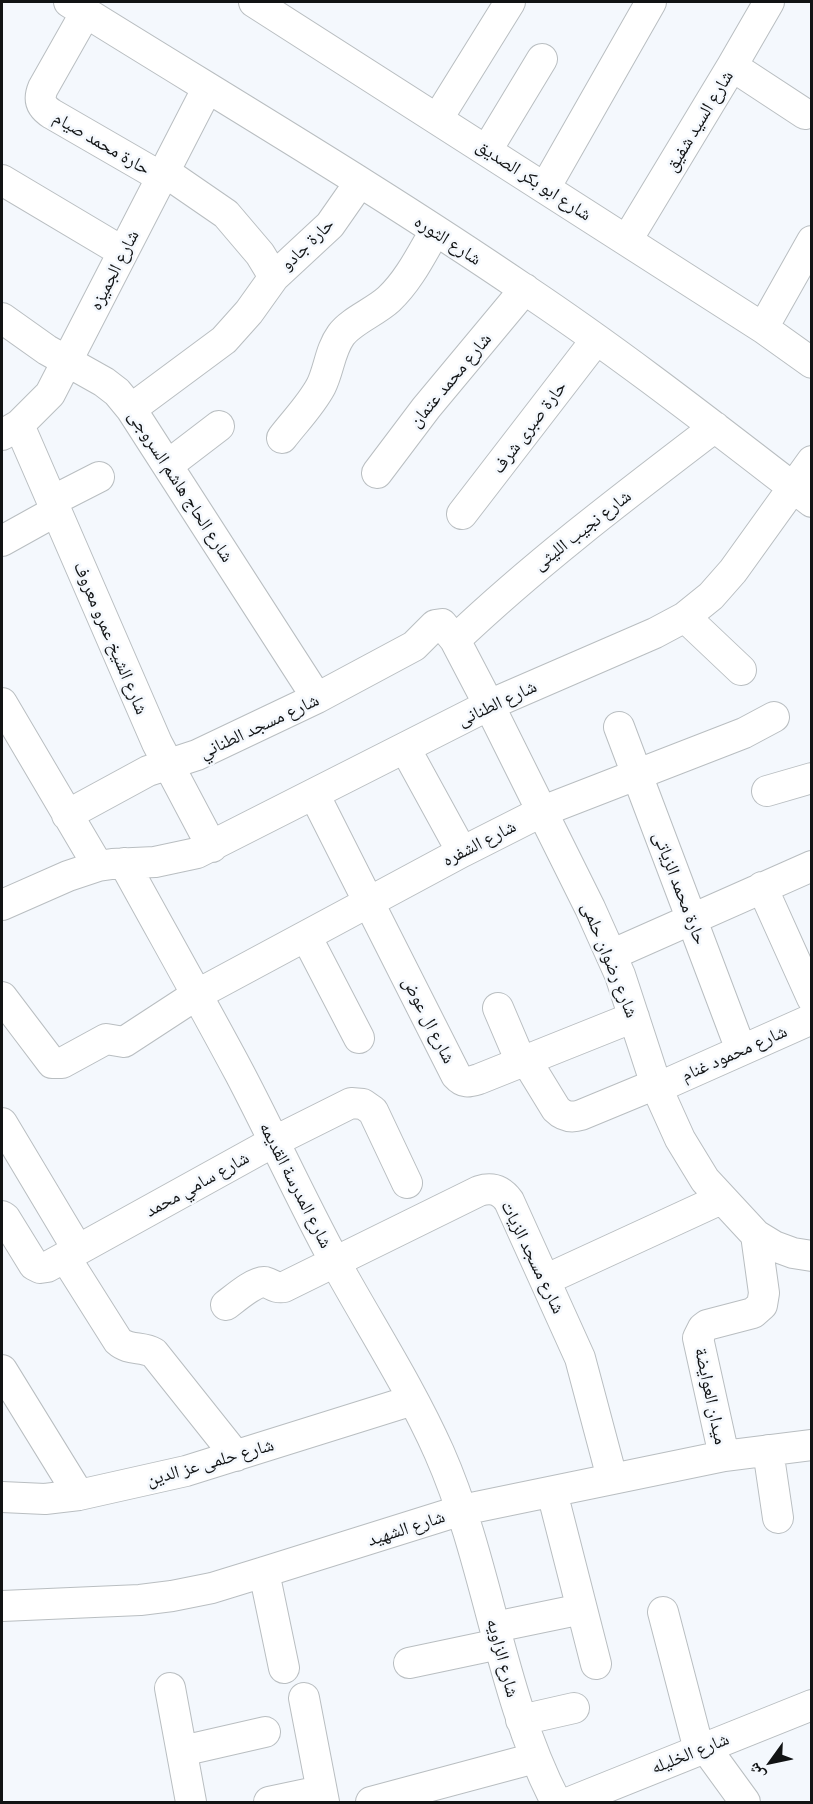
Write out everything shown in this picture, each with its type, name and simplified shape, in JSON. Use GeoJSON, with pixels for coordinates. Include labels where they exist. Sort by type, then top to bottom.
{"type":"FeatureCollection","features":[{"type":"Feature","properties":{"kind":"street","name":"شارع ابو بكر الصديق"},"geometry":{"type":"LineString","coordinates":[[254,2],[627,240],[763,328],[812,363]]}},
{"type":"Feature","properties":{"kind":"street"},"geometry":{"type":"LineString","coordinates":[[438,118],[510,2]]}},
{"type":"Feature","properties":{"kind":"street"},"geometry":{"type":"LineString","coordinates":[[545,188],[651,2]]}},
{"type":"Feature","properties":{"kind":"street","name":"شارع السيد شفيق"},"geometry":{"type":"LineString","coordinates":[[627,240],[769,2]]}},
{"type":"Feature","properties":{"kind":"street","name":"شارع الثوره"},"geometry":{"type":"LineString","coordinates":[[78,7],[525,289],[715,427],[802,494]]}},
{"type":"Feature","properties":{"kind":"street","name":"حارة محمد صيام"},"geometry":{"type":"LineString","coordinates":[[78,7],[43,88],[41,103],[52,114],[163,174]]}},
{"type":"Feature","properties":{"kind":"street"},"geometry":{"type":"LineString","coordinates":[[487,150],[542,59]]}},
{"type":"Feature","properties":{"kind":"street"},"geometry":{"type":"LineString","coordinates":[[732,66],[805,114]]}},
{"type":"Feature","properties":{"kind":"street","name":"شارع الجميزه"},"geometry":{"type":"LineString","coordinates":[[6,432],[50,394],[207,89]]}},
{"type":"Feature","properties":{"kind":"street"},"geometry":{"type":"LineString","coordinates":[[163,174],[226,214],[260,254],[274,277]]}},
{"type":"Feature","properties":{"kind":"street"},"geometry":{"type":"LineString","coordinates":[[2,180],[123,252]]}},
{"type":"Feature","properties":{"kind":"street","name":"حارة جادو"},"geometry":{"type":"LineString","coordinates":[[131,409],[224,340],[249,312],[274,277],[330,225],[360,183]]}},
{"type":"Feature","properties":{"kind":"street"},"geometry":{"type":"LineString","coordinates":[[282,438],[316,393],[342,333],[390,299],[416,265],[435,231]]}},
{"type":"Feature","properties":{"kind":"street"},"geometry":{"type":"LineString","coordinates":[[763,328],[812,241]]}},
{"type":"Feature","properties":{"kind":"street","name":"شارع محمد عتمان"},"geometry":{"type":"LineString","coordinates":[[377,473],[426,408],[525,289]]}},
{"type":"Feature","properties":{"kind":"street","name":"شارع الحاج هاشم السروجى"},"geometry":{"type":"LineString","coordinates":[[2,318],[46,350],[104,382],[117,392],[168,465],[317,698]]}},
{"type":"Feature","properties":{"kind":"street","name":"حارة صبرى شرف"},"geometry":{"type":"LineString","coordinates":[[462,514],[596,340]]}},
{"type":"Feature","properties":{"kind":"street"},"geometry":{"type":"LineString","coordinates":[[168,465],[219,426]]}},
{"type":"Feature","properties":{"kind":"street","name":"شارع نجيب الليثى"},"geometry":{"type":"LineString","coordinates":[[448,632],[510,588],[715,427]]}},
{"type":"Feature","properties":{"kind":"street","name":"شارع الشيخ عمرو معروف"},"geometry":{"type":"LineString","coordinates":[[6,432],[54,506],[133,691],[167,764],[212,847]]}},
{"type":"Feature","properties":{"kind":"street","name":"شارع الطنانى"},"geometry":{"type":"LineString","coordinates":[[2,904],[68,876],[111,865],[175,859],[212,847],[489,705],[655,633],[685,617],[711,596],[802,494],[812,461]]}},
{"type":"Feature","properties":{"kind":"street"},"geometry":{"type":"LineString","coordinates":[[2,541],[99,477]]}},
{"type":"Feature","properties":{"kind":"street"},"geometry":{"type":"LineString","coordinates":[[685,617],[741,670]]}},
{"type":"Feature","properties":{"kind":"street","name":"شارع مسجد الطناني"},"geometry":{"type":"LineString","coordinates":[[67,815],[126,782],[167,764],[197,755],[317,698],[414,646],[435,625],[448,632]]}},
{"type":"Feature","properties":{"kind":"street","name":"شارع رضوان حلمى"},"geometry":{"type":"LineString","coordinates":[[448,632],[489,705],[543,811],[611,955],[656,1086],[680,1139],[705,1180],[756,1235],[774,1246],[793,1253],[812,1256]]}},
{"type":"Feature","properties":{"kind":"street","name":"شارع المدرسة القديمه"},"geometry":{"type":"LineString","coordinates":[[2,703],[67,815],[111,865],[196,995],[275,1142],[335,1262],[413,1400],[439,1452],[462,1510]]}},
{"type":"Feature","properties":{"kind":"street","name":"شارع الشفره"},"geometry":{"type":"LineString","coordinates":[[2,997],[52,1063],[59,1064],[106,1039],[124,1042],[196,995],[543,811],[744,733],[774,717]]}},
{"type":"Feature","properties":{"kind":"street","name":"حارة محمد الزياتى"},"geometry":{"type":"LineString","coordinates":[[619,727],[741,1050]]}},
{"type":"Feature","properties":{"kind":"street"},"geometry":{"type":"LineString","coordinates":[[405,748],[462,852]]}},
{"type":"Feature","properties":{"kind":"street"},"geometry":{"type":"LineString","coordinates":[[767,791],[812,778]]}},
{"type":"Feature","properties":{"kind":"street","name":"شارع ال عوض"},"geometry":{"type":"LineString","coordinates":[[314,794],[451,1065],[461,1080],[469,1082],[479,1079],[634,1017]]}},
{"type":"Feature","properties":{"kind":"street"},"geometry":{"type":"LineString","coordinates":[[611,955],[812,866]]}},
{"type":"Feature","properties":{"kind":"street"},"geometry":{"type":"LineString","coordinates":[[762,888],[812,998]]}},
{"type":"Feature","properties":{"kind":"street"},"geometry":{"type":"LineString","coordinates":[[306,936],[359,1038]]}},
{"type":"Feature","properties":{"kind":"street"},"geometry":{"type":"LineString","coordinates":[[498,1008],[524,1061]]}},
{"type":"Feature","properties":{"kind":"street","name":"شارع محمود غنام"},"geometry":{"type":"LineString","coordinates":[[524,1061],[556,1109],[570,1117],[581,1115],[656,1086],[812,1019]]}},
{"type":"Feature","properties":{"kind":"street","name":"شارع سامي محمد"},"geometry":{"type":"LineString","coordinates":[[2,1216],[34,1265],[40,1268],[47,1267],[351,1103],[363,1104],[373,1111],[407,1183]]}},
{"type":"Feature","properties":{"kind":"street"},"geometry":{"type":"LineString","coordinates":[[2,1123],[118,1341],[129,1348],[142,1348],[154,1353],[236,1456]]}},
{"type":"Feature","properties":{"kind":"street","name":"شارع مسجد الزيات"},"geometry":{"type":"LineString","coordinates":[[226,1305],[258,1283],[266,1282],[275,1288],[284,1287],[479,1191],[492,1189],[499,1191],[509,1201],[583,1365],[612,1478]]}},
{"type":"Feature","properties":{"kind":"street"},"geometry":{"type":"LineString","coordinates":[[545,1280],[721,1199]]}},
{"type":"Feature","properties":{"kind":"street","name":"ميدان العوايضة"},"geometry":{"type":"LineString","coordinates":[[724,1456],[698,1338],[707,1325],[753,1313],[762,1305],[764,1293],[756,1235]]}},
{"type":"Feature","properties":{"kind":"street"},"geometry":{"type":"LineString","coordinates":[[2,1370],[79,1495]]}},
{"type":"Feature","properties":{"kind":"street","name":"شارع حلمى عز الدين"},"geometry":{"type":"LineString","coordinates":[[2,1497],[45,1499],[79,1495],[186,1472],[413,1400]]}},
{"type":"Feature","properties":{"kind":"street","name":"شارع الشهيد"},"geometry":{"type":"LineString","coordinates":[[2,1606],[151,1599],[212,1587],[462,1510],[724,1456],[812,1445]]}},
{"type":"Feature","properties":{"kind":"street"},"geometry":{"type":"LineString","coordinates":[[768,1450],[778,1518]]}},
{"type":"Feature","properties":{"kind":"street"},"geometry":{"type":"LineString","coordinates":[[552,1492],[596,1664]]}},
{"type":"Feature","properties":{"kind":"street","name":"شارع الزاويه"},"geometry":{"type":"LineString","coordinates":[[462,1510],[521,1720],[535,1758],[556,1803]]}},
{"type":"Feature","properties":{"kind":"street"},"geometry":{"type":"LineString","coordinates":[[264,1572],[284,1668]]}},
{"type":"Feature","properties":{"kind":"street"},"geometry":{"type":"LineString","coordinates":[[409,1663],[582,1609]]}},
{"type":"Feature","properties":{"kind":"street"},"geometry":{"type":"LineString","coordinates":[[663,1612],[702,1748],[745,1803]]}},
{"type":"Feature","properties":{"kind":"street"},"geometry":{"type":"LineString","coordinates":[[170,1688],[191,1803]]}},
{"type":"Feature","properties":{"kind":"street"},"geometry":{"type":"LineString","coordinates":[[269,1803],[322,1797],[304,1698]]}},
{"type":"Feature","properties":{"kind":"street","name":"شارع الخليله"},"geometry":{"type":"LineString","coordinates":[[570,1803],[812,1705]]}},
{"type":"Feature","properties":{"kind":"street"},"geometry":{"type":"LineString","coordinates":[[521,1720],[574,1708]]}},
{"type":"Feature","properties":{"kind":"street"},"geometry":{"type":"LineString","coordinates":[[182,1751],[265,1732]]}},
{"type":"Feature","properties":{"kind":"street"},"geometry":{"type":"LineString","coordinates":[[372,1802],[535,1758]]}}]}
